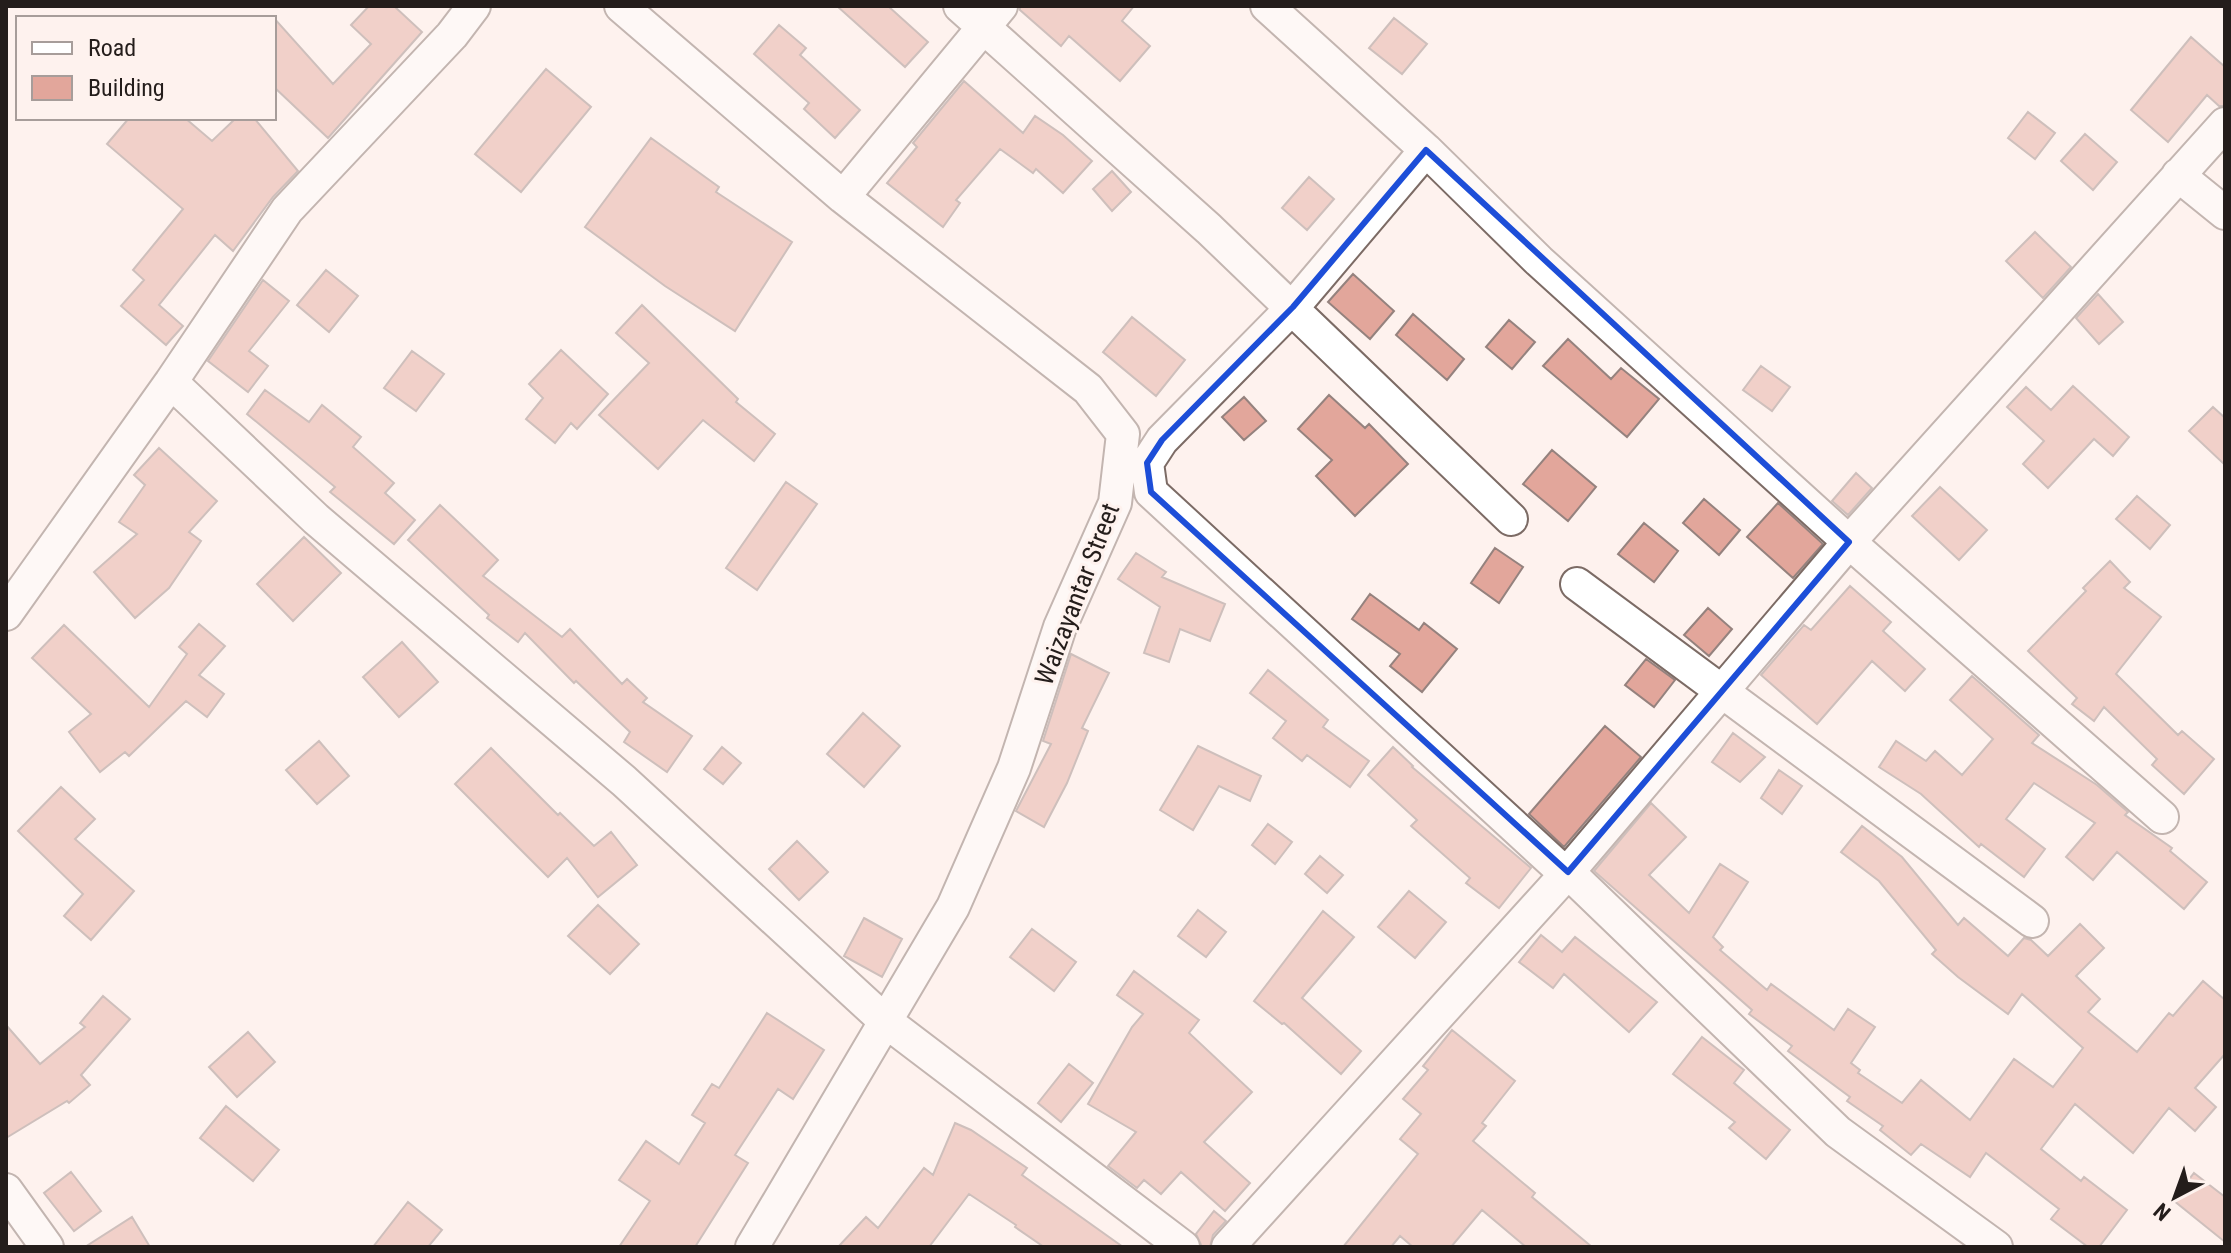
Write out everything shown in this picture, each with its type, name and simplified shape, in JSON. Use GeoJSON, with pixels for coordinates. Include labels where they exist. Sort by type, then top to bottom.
{"type":"FeatureCollection","features":[{"type":"Feature","properties":{"kind":"street"},"geometry":{"type":"LineString","coordinates":[[6,614],[171,382],[287,210],[452,35],[474,6]]}},
{"type":"Feature","properties":{"kind":"street","name":"Waizayantar Street"},"geometry":{"type":"LineString","coordinates":[[621,6],[843,197],[1088,389],[1123,434],[1115,503],[1060,627],[1014,768],[953,907],[752,1247]]}},
{"type":"Feature","properties":{"kind":"street"},"geometry":{"type":"LineString","coordinates":[[1267,6],[1426,150],[1539,261],[1849,542],[2162,817]]}},
{"type":"Feature","properties":{"kind":"street"},"geometry":{"type":"LineString","coordinates":[[843,197],[981,13],[1293,307],[1511,519]]}},
{"type":"Feature","properties":{"kind":"street"},"geometry":{"type":"LineString","coordinates":[[1228,1247],[1568,872],[1849,542],[2225,124]]}},
{"type":"Feature","properties":{"kind":"street"},"geometry":{"type":"LineString","coordinates":[[1426,150],[1293,307],[1162,440],[1147,463],[1151,492],[1555,864],[1568,872],[1838,1132],[1996,1247]]}},
{"type":"Feature","properties":{"kind":"street"},"geometry":{"type":"LineString","coordinates":[[2178,175],[2225,213]]}},
{"type":"Feature","properties":{"kind":"street"},"geometry":{"type":"LineString","coordinates":[[171,382],[316,519],[624,781],[884,1020],[1183,1247]]}},
{"type":"Feature","properties":{"kind":"street"},"geometry":{"type":"LineString","coordinates":[[1577,584],[2032,921]]}},
{"type":"Feature","properties":{"kind":"street"},"geometry":{"type":"LineString","coordinates":[[6,1190],[47,1247]]}},
{"type":"Feature","properties":{"kind":"highlighted area"},"geometry":{"type":"Polygon","coordinates":[[[1426,150],[1849,542],[1568,872],[1151,492],[1147,463],[1162,440],[1293,307],[1426,150]]]}},
{"type":"Feature","properties":{"kind":"building"},"geometry":{"type":"Polygon","coordinates":[[[369,6],[394,6],[422,32],[328,138],[276,89],[276,20],[333,84],[371,44],[351,25],[369,6]]]}},
{"type":"Feature","properties":{"kind":"building"},"geometry":{"type":"Polygon","coordinates":[[[837,6],[888,6],[928,42],[905,67],[837,6]]]}},
{"type":"Feature","properties":{"kind":"building"},"geometry":{"type":"Polygon","coordinates":[[[1020,6],[1134,6],[1122,21],[1150,46],[1120,81],[1069,36],[1061,46],[1020,10],[1020,6]]]}},
{"type":"Feature","properties":{"kind":"building"},"geometry":{"type":"Polygon","coordinates":[[[1394,18],[1427,44],[1402,74],[1369,48],[1394,18]]]}},
{"type":"Feature","properties":{"kind":"building"},"geometry":{"type":"Polygon","coordinates":[[[779,25],[806,48],[800,55],[860,110],[835,138],[804,109],[809,103],[754,54],[779,25]]]}},
{"type":"Feature","properties":{"kind":"building"},"geometry":{"type":"Polygon","coordinates":[[[2191,37],[2225,67],[2225,106],[2219,106],[2207,95],[2168,142],[2131,110],[2191,37]]]}},
{"type":"Feature","properties":{"kind":"building"},"geometry":{"type":"Polygon","coordinates":[[[546,69],[591,107],[521,192],[475,154],[546,69]]]}},
{"type":"Feature","properties":{"kind":"building"},"geometry":{"type":"Polygon","coordinates":[[[964,81],[1023,133],[1035,116],[1063,135],[1092,161],[1063,193],[1036,169],[1033,173],[1000,149],[956,200],[960,203],[943,227],[887,183],[917,147],[913,143],[964,81]]]}},
{"type":"Feature","properties":{"kind":"building"},"geometry":{"type":"Polygon","coordinates":[[[2028,112],[2055,133],[2035,159],[2008,138],[2028,112]]]}},
{"type":"Feature","properties":{"kind":"building"},"geometry":{"type":"Polygon","coordinates":[[[127,120],[187,120],[212,141],[234,120],[256,120],[298,171],[273,197],[233,251],[215,235],[159,305],[183,326],[166,345],[121,306],[144,280],[133,270],[183,209],[107,144],[127,120]]]}},
{"type":"Feature","properties":{"kind":"building"},"geometry":{"type":"Polygon","coordinates":[[[2085,134],[2117,162],[2093,190],[2061,161],[2085,134]]]}},
{"type":"Feature","properties":{"kind":"building"},"geometry":{"type":"Polygon","coordinates":[[[651,138],[719,187],[716,192],[792,242],[735,331],[665,286],[585,227],[651,138]]]}},
{"type":"Feature","properties":{"kind":"building"},"geometry":{"type":"Polygon","coordinates":[[[1112,171],[1131,192],[1112,211],[1093,189],[1112,171]]]}},
{"type":"Feature","properties":{"kind":"building"},"geometry":{"type":"Polygon","coordinates":[[[1309,177],[1334,199],[1307,230],[1282,208],[1309,177]]]}},
{"type":"Feature","properties":{"kind":"building"},"geometry":{"type":"Polygon","coordinates":[[[2035,232],[2071,267],[2043,298],[2006,261],[2035,232]]]}},
{"type":"Feature","properties":{"kind":"building"},"geometry":{"type":"Polygon","coordinates":[[[326,270],[358,296],[329,332],[297,305],[326,270]]]}},
{"type":"Feature","properties":{"kind":"building"},"geometry":{"type":"Polygon","coordinates":[[[1353,274],[1394,311],[1370,339],[1328,302],[1353,274]]]}},
{"type":"Feature","properties":{"kind":"building"},"geometry":{"type":"Polygon","coordinates":[[[263,280],[289,301],[249,351],[268,366],[248,392],[208,361],[263,280]]]}},
{"type":"Feature","properties":{"kind":"building"},"geometry":{"type":"Polygon","coordinates":[[[2098,294],[2123,322],[2099,344],[2076,318],[2098,294]]]}},
{"type":"Feature","properties":{"kind":"building"},"geometry":{"type":"Polygon","coordinates":[[[642,305],[738,399],[736,402],[775,434],[754,461],[703,420],[658,469],[599,415],[649,363],[616,333],[642,305]]]}},
{"type":"Feature","properties":{"kind":"building"},"geometry":{"type":"Polygon","coordinates":[[[1413,314],[1464,359],[1447,380],[1396,335],[1413,314]]]}},
{"type":"Feature","properties":{"kind":"building"},"geometry":{"type":"Polygon","coordinates":[[[1132,317],[1185,360],[1156,396],[1103,352],[1132,317]]]}},
{"type":"Feature","properties":{"kind":"building"},"geometry":{"type":"Polygon","coordinates":[[[1509,320],[1535,342],[1512,369],[1486,347],[1509,320]]]}},
{"type":"Feature","properties":{"kind":"building"},"geometry":{"type":"Polygon","coordinates":[[[1568,339],[1611,379],[1621,368],[1659,399],[1627,437],[1543,366],[1568,339]]]}},
{"type":"Feature","properties":{"kind":"building"},"geometry":{"type":"Polygon","coordinates":[[[561,350],[608,394],[577,429],[571,423],[555,443],[526,419],[543,398],[529,384],[561,350]]]}},
{"type":"Feature","properties":{"kind":"building"},"geometry":{"type":"Polygon","coordinates":[[[412,351],[444,374],[416,411],[384,388],[412,351]]]}},
{"type":"Feature","properties":{"kind":"building"},"geometry":{"type":"Polygon","coordinates":[[[1761,366],[1790,387],[1772,411],[1743,390],[1761,366]]]}},
{"type":"Feature","properties":{"kind":"building"},"geometry":{"type":"Polygon","coordinates":[[[2073,386],[2129,437],[2113,456],[2094,439],[2048,488],[2023,464],[2044,441],[2007,407],[2026,387],[2051,410],[2073,386]]]}},
{"type":"Feature","properties":{"kind":"building"},"geometry":{"type":"Polygon","coordinates":[[[265,390],[309,422],[322,405],[361,437],[353,447],[394,483],[385,493],[415,520],[394,544],[330,492],[335,487],[247,414],[265,390]]]}},
{"type":"Feature","properties":{"kind":"building"},"geometry":{"type":"Polygon","coordinates":[[[1329,395],[1365,428],[1369,424],[1408,464],[1355,516],[1316,476],[1332,460],[1298,429],[1329,395]]]}},
{"type":"Feature","properties":{"kind":"building"},"geometry":{"type":"Polygon","coordinates":[[[1244,397],[1266,421],[1244,440],[1222,417],[1244,397]]]}},
{"type":"Feature","properties":{"kind":"building"},"geometry":{"type":"Polygon","coordinates":[[[2213,407],[2225,418],[2225,465],[2189,431],[2213,407]]]}},
{"type":"Feature","properties":{"kind":"building"},"geometry":{"type":"Polygon","coordinates":[[[159,448],[217,501],[189,532],[201,541],[169,588],[135,618],[94,572],[137,534],[119,522],[145,485],[134,475],[159,448]]]}},
{"type":"Feature","properties":{"kind":"building"},"geometry":{"type":"Polygon","coordinates":[[[1552,450],[1596,487],[1568,521],[1523,484],[1552,450]]]}},
{"type":"Feature","properties":{"kind":"building"},"geometry":{"type":"Polygon","coordinates":[[[1856,473],[1872,488],[1848,515],[1832,501],[1856,473]]]}},
{"type":"Feature","properties":{"kind":"building"},"geometry":{"type":"Polygon","coordinates":[[[786,482],[817,504],[757,590],[726,568],[786,482]]]}},
{"type":"Feature","properties":{"kind":"building"},"geometry":{"type":"Polygon","coordinates":[[[1940,487],[1987,530],[1959,560],[1912,516],[1940,487]]]}},
{"type":"Feature","properties":{"kind":"building"},"geometry":{"type":"Polygon","coordinates":[[[2137,496],[2170,525],[2150,549],[2116,519],[2137,496]]]}},
{"type":"Feature","properties":{"kind":"building"},"geometry":{"type":"Polygon","coordinates":[[[1704,499],[1740,530],[1719,555],[1683,523],[1704,499]]]}},
{"type":"Feature","properties":{"kind":"building"},"geometry":{"type":"Polygon","coordinates":[[[1778,503],[1823,544],[1793,578],[1747,537],[1778,503]]]}},
{"type":"Feature","properties":{"kind":"building"},"geometry":{"type":"Polygon","coordinates":[[[440,505],[498,560],[483,576],[562,637],[570,629],[622,684],[627,679],[647,698],[643,702],[692,736],[667,772],[624,742],[630,732],[576,681],[574,683],[525,633],[518,642],[487,618],[489,615],[408,540],[440,505]]]}},
{"type":"Feature","properties":{"kind":"building"},"geometry":{"type":"Polygon","coordinates":[[[1644,523],[1678,551],[1654,582],[1618,554],[1644,523]]]}},
{"type":"Feature","properties":{"kind":"building"},"geometry":{"type":"Polygon","coordinates":[[[304,537],[341,573],[293,621],[257,584],[304,537]]]}},
{"type":"Feature","properties":{"kind":"building"},"geometry":{"type":"Polygon","coordinates":[[[1495,548],[1523,567],[1499,603],[1471,583],[1495,548]]]}},
{"type":"Feature","properties":{"kind":"building"},"geometry":{"type":"Polygon","coordinates":[[[1136,553],[1166,572],[1162,577],[1225,604],[1210,641],[1180,629],[1169,662],[1144,653],[1160,607],[1118,579],[1136,553]]]}},
{"type":"Feature","properties":{"kind":"building"},"geometry":{"type":"Polygon","coordinates":[[[2110,561],[2130,582],[2124,588],[2161,617],[2116,674],[2178,735],[2182,731],[2214,759],[2184,794],[2152,765],[2157,759],[2104,707],[2094,721],[2072,704],[2077,698],[2028,651],[2086,591],[2083,588],[2110,561]]]}},
{"type":"Feature","properties":{"kind":"building"},"geometry":{"type":"Polygon","coordinates":[[[1850,586],[1891,622],[1883,631],[1925,669],[1905,691],[1872,661],[1817,724],[1761,675],[1804,625],[1811,630],[1850,586]]]}},
{"type":"Feature","properties":{"kind":"building"},"geometry":{"type":"Polygon","coordinates":[[[1370,594],[1419,630],[1424,623],[1457,649],[1422,692],[1390,666],[1400,654],[1352,619],[1370,594]]]}},
{"type":"Feature","properties":{"kind":"building"},"geometry":{"type":"Polygon","coordinates":[[[1708,608],[1732,629],[1709,656],[1684,635],[1708,608]]]}},
{"type":"Feature","properties":{"kind":"building"},"geometry":{"type":"Polygon","coordinates":[[[199,624],[225,646],[199,675],[224,694],[207,717],[186,701],[129,756],[125,752],[100,772],[69,732],[91,714],[32,658],[64,625],[149,707],[187,654],[179,647],[199,624]]]}},
{"type":"Feature","properties":{"kind":"building"},"geometry":{"type":"Polygon","coordinates":[[[402,642],[438,682],[399,717],[363,677],[402,642]]]}},
{"type":"Feature","properties":{"kind":"building"},"geometry":{"type":"Polygon","coordinates":[[[1071,654],[1109,673],[1082,728],[1088,731],[1067,783],[1044,827],[1016,811],[1051,744],[1043,741],[1071,654]]]}},
{"type":"Feature","properties":{"kind":"building"},"geometry":{"type":"Polygon","coordinates":[[[1646,659],[1675,680],[1654,707],[1625,685],[1646,659]]]}},
{"type":"Feature","properties":{"kind":"building"},"geometry":{"type":"Polygon","coordinates":[[[1268,670],[1328,720],[1323,727],[1369,761],[1350,787],[1307,755],[1302,761],[1273,738],[1286,721],[1250,693],[1268,670]]]}},
{"type":"Feature","properties":{"kind":"building"},"geometry":{"type":"Polygon","coordinates":[[[1972,676],[2039,735],[2032,743],[2097,785],[2128,812],[2125,815],[2172,848],[2170,851],[2207,882],[2184,909],[2117,852],[2093,880],[2066,857],[2095,823],[2034,783],[2006,819],[2045,849],[2024,877],[1981,844],[1979,847],[1921,794],[1879,767],[1896,741],[1926,761],[1935,751],[1962,775],[1993,739],[1950,700],[1972,676]]]}},
{"type":"Feature","properties":{"kind":"building"},"geometry":{"type":"Polygon","coordinates":[[[863,713],[900,746],[864,787],[827,754],[863,713]]]}},
{"type":"Feature","properties":{"kind":"building"},"geometry":{"type":"Polygon","coordinates":[[[1605,726],[1641,757],[1564,847],[1529,814],[1605,726]]]}},
{"type":"Feature","properties":{"kind":"building"},"geometry":{"type":"Polygon","coordinates":[[[1733,733],[1765,757],[1740,782],[1712,762],[1733,733]]]}},
{"type":"Feature","properties":{"kind":"building"},"geometry":{"type":"Polygon","coordinates":[[[319,741],[349,776],[317,804],[286,770],[319,741]]]}},
{"type":"Feature","properties":{"kind":"building"},"geometry":{"type":"Polygon","coordinates":[[[1198,746],[1261,776],[1250,801],[1219,786],[1193,830],[1160,810],[1198,746]]]}},
{"type":"Feature","properties":{"kind":"building"},"geometry":{"type":"Polygon","coordinates":[[[722,747],[741,763],[723,784],[704,769],[722,747]]]}},
{"type":"Feature","properties":{"kind":"building"},"geometry":{"type":"Polygon","coordinates":[[[1393,747],[1412,767],[1531,868],[1499,908],[1466,883],[1470,878],[1411,826],[1417,820],[1368,775],[1393,747]]]}},
{"type":"Feature","properties":{"kind":"building"},"geometry":{"type":"Polygon","coordinates":[[[491,748],[594,846],[611,832],[637,865],[598,897],[567,858],[548,877],[455,784],[491,748]]]}},
{"type":"Feature","properties":{"kind":"building"},"geometry":{"type":"Polygon","coordinates":[[[1779,770],[1802,786],[1782,814],[1761,798],[1779,770]]]}},
{"type":"Feature","properties":{"kind":"building"},"geometry":{"type":"Polygon","coordinates":[[[61,787],[95,819],[75,839],[134,891],[91,940],[64,916],[83,894],[18,831],[61,787]]]}},
{"type":"Feature","properties":{"kind":"building"},"geometry":{"type":"Polygon","coordinates":[[[1651,803],[1686,837],[1649,875],[1689,913],[1720,864],[1748,882],[1713,937],[1723,947],[1720,950],[1767,990],[1771,984],[1834,1030],[1848,1009],[1875,1027],[1851,1063],[1860,1070],[1858,1073],[1902,1103],[1921,1080],[1970,1120],[2014,1059],[2053,1087],[2083,1048],[2022,994],[2008,1014],[1932,954],[1936,950],[1879,881],[1841,852],[1862,826],[1902,857],[1958,925],[1964,918],[2008,956],[2024,938],[2031,940],[2048,956],[2080,924],[2104,948],[2076,976],[2100,999],[2088,1012],[2137,1052],[2169,1013],[2173,1016],[2203,981],[2225,1000],[2225,1054],[2195,1088],[2216,1107],[2195,1131],[2169,1108],[2133,1153],[2075,1104],[2041,1149],[2081,1181],[2084,1177],[2127,1210],[2099,1247],[2088,1247],[2051,1219],[2059,1209],[1986,1153],[1970,1177],[1921,1144],[1911,1155],[1880,1130],[1883,1126],[1847,1101],[1850,1097],[1788,1051],[1792,1046],[1749,1014],[1752,1010],[1594,871],[1651,803]]]}},
{"type":"Feature","properties":{"kind":"building"},"geometry":{"type":"Polygon","coordinates":[[[1268,824],[1292,842],[1275,864],[1252,845],[1268,824]]]}},
{"type":"Feature","properties":{"kind":"building"},"geometry":{"type":"Polygon","coordinates":[[[797,841],[828,872],[799,900],[769,869],[797,841]]]}},
{"type":"Feature","properties":{"kind":"building"},"geometry":{"type":"Polygon","coordinates":[[[1320,856],[1343,875],[1327,893],[1305,874],[1320,856]]]}},
{"type":"Feature","properties":{"kind":"building"},"geometry":{"type":"Polygon","coordinates":[[[1409,891],[1446,922],[1415,958],[1378,927],[1409,891]]]}},
{"type":"Feature","properties":{"kind":"building"},"geometry":{"type":"Polygon","coordinates":[[[598,905],[639,944],[610,974],[568,936],[598,905]]]}},
{"type":"Feature","properties":{"kind":"building"},"geometry":{"type":"Polygon","coordinates":[[[1198,910],[1226,932],[1206,957],[1178,936],[1198,910]]]}},
{"type":"Feature","properties":{"kind":"building"},"geometry":{"type":"Polygon","coordinates":[[[1323,911],[1354,937],[1302,998],[1361,1051],[1341,1074],[1284,1023],[1254,1001],[1323,911]]]}},
{"type":"Feature","properties":{"kind":"building"},"geometry":{"type":"Polygon","coordinates":[[[864,918],[902,939],[882,977],[844,956],[864,918]]]}},
{"type":"Feature","properties":{"kind":"building"},"geometry":{"type":"Polygon","coordinates":[[[1032,929],[1076,962],[1054,991],[1010,957],[1032,929]]]}},
{"type":"Feature","properties":{"kind":"building"},"geometry":{"type":"Polygon","coordinates":[[[1541,935],[1562,952],[1575,937],[1657,1002],[1629,1032],[1564,974],[1553,988],[1519,962],[1541,935]]]}},
{"type":"Feature","properties":{"kind":"building"},"geometry":{"type":"Polygon","coordinates":[[[1134,971],[1199,1020],[1189,1033],[1252,1092],[1204,1142],[1250,1183],[1225,1211],[1181,1172],[1161,1194],[1144,1180],[1137,1188],[1108,1166],[1136,1132],[1088,1104],[1132,1027],[1143,1014],[1117,995],[1134,971]]]}},
{"type":"Feature","properties":{"kind":"building"},"geometry":{"type":"Polygon","coordinates":[[[103,996],[130,1019],[81,1075],[90,1085],[69,1103],[67,1101],[6,1138],[6,1025],[40,1064],[85,1027],[80,1023],[103,996]]]}},
{"type":"Feature","properties":{"kind":"building"},"geometry":{"type":"Polygon","coordinates":[[[767,1013],[824,1050],[793,1099],[778,1089],[735,1155],[748,1163],[695,1247],[619,1247],[650,1201],[619,1180],[646,1141],[679,1164],[705,1123],[692,1115],[712,1084],[719,1088],[767,1013]]]}},
{"type":"Feature","properties":{"kind":"building"},"geometry":{"type":"Polygon","coordinates":[[[1452,1030],[1515,1081],[1482,1123],[1486,1126],[1473,1141],[1535,1193],[1532,1197],[1592,1247],[1526,1247],[1482,1210],[1451,1247],[1413,1247],[1400,1236],[1391,1247],[1343,1247],[1418,1154],[1400,1139],[1421,1114],[1403,1099],[1428,1070],[1423,1066],[1452,1030]]]}},
{"type":"Feature","properties":{"kind":"building"},"geometry":{"type":"Polygon","coordinates":[[[248,1032],[275,1062],[237,1097],[209,1067],[248,1032]]]}},
{"type":"Feature","properties":{"kind":"building"},"geometry":{"type":"Polygon","coordinates":[[[1702,1037],[1744,1070],[1734,1083],[1790,1130],[1766,1159],[1729,1128],[1735,1122],[1673,1074],[1702,1037]]]}},
{"type":"Feature","properties":{"kind":"building"},"geometry":{"type":"Polygon","coordinates":[[[1069,1064],[1093,1083],[1061,1122],[1038,1103],[1069,1064]]]}},
{"type":"Feature","properties":{"kind":"building"},"geometry":{"type":"Polygon","coordinates":[[[226,1106],[279,1150],[253,1181],[200,1138],[226,1106]]]}},
{"type":"Feature","properties":{"kind":"building"},"geometry":{"type":"Polygon","coordinates":[[[955,1123],[971,1130],[1027,1168],[1022,1175],[1123,1247],[1044,1247],[969,1194],[929,1247],[838,1247],[866,1217],[878,1228],[924,1168],[933,1175],[955,1123]]]}},
{"type":"Feature","properties":{"kind":"building"},"geometry":{"type":"Polygon","coordinates":[[[71,1172],[101,1211],[74,1231],[44,1193],[71,1172]]]}},
{"type":"Feature","properties":{"kind":"building"},"geometry":{"type":"Polygon","coordinates":[[[2194,1173],[2225,1197],[2225,1242],[2173,1200],[2194,1173]]]}},
{"type":"Feature","properties":{"kind":"building"},"geometry":{"type":"Polygon","coordinates":[[[408,1202],[442,1230],[428,1247],[373,1247],[408,1202]]]}},
{"type":"Feature","properties":{"kind":"building"},"geometry":{"type":"Polygon","coordinates":[[[1214,1211],[1226,1221],[1213,1235],[1210,1247],[1202,1247],[1196,1234],[1214,1211]]]}},
{"type":"Feature","properties":{"kind":"building"},"geometry":{"type":"Polygon","coordinates":[[[132,1217],[150,1247],[85,1247],[132,1217]]]}}]}
